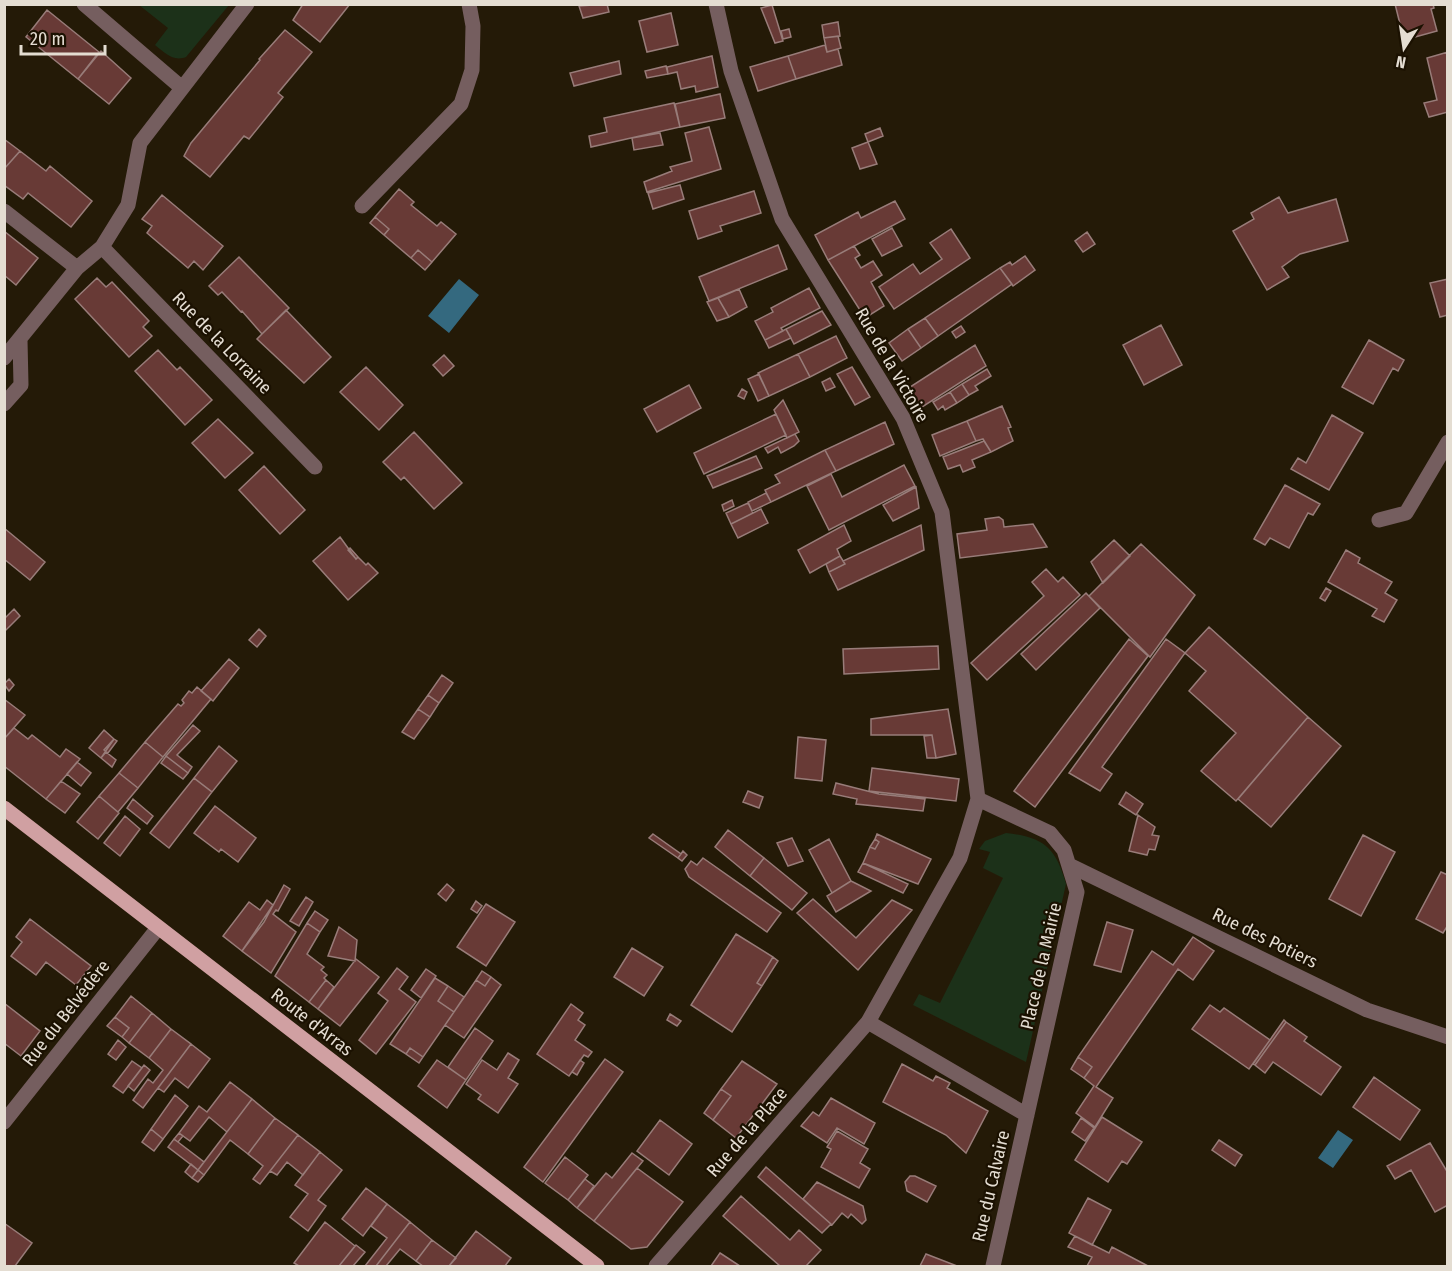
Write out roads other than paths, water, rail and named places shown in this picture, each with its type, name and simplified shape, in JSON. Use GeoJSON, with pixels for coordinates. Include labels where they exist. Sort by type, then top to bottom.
{"type":"FeatureCollection","features":[{"type":"Feature","properties":{"kind":"main road","name":"Route d'Arras"},"geometry":{"type":"LineString","coordinates":[[4,808],[597,1266]]}},
{"type":"Feature","properties":{"kind":"street"},"geometry":{"type":"LineString","coordinates":[[84,4],[182,88]]}},
{"type":"Feature","properties":{"kind":"street"},"geometry":{"type":"LineString","coordinates":[[4,358],[77,268],[102,247],[128,205],[140,143],[247,4]]}},
{"type":"Feature","properties":{"kind":"street"},"geometry":{"type":"LineString","coordinates":[[362,206],[461,104],[472,70],[473,26],[469,4]]}},
{"type":"Feature","properties":{"kind":"street","name":"Rue de la Victoire"},"geometry":{"type":"LineString","coordinates":[[716,4],[731,71],[782,219],[903,418],[942,512],[978,799]]}},
{"type":"Feature","properties":{"kind":"street"},"geometry":{"type":"LineString","coordinates":[[4,211],[77,268]]}},
{"type":"Feature","properties":{"kind":"street","name":"Rue de la Lorraine"},"geometry":{"type":"LineString","coordinates":[[102,247],[315,467]]}},
{"type":"Feature","properties":{"kind":"street"},"geometry":{"type":"LineString","coordinates":[[4,404],[21,385],[20,340]]}},
{"type":"Feature","properties":{"kind":"street"},"geometry":{"type":"LineString","coordinates":[[1379,520],[1406,513],[1448,442]]}},
{"type":"Feature","properties":{"kind":"street"},"geometry":{"type":"LineString","coordinates":[[978,799],[960,858],[868,1022],[1027,1115]]}},
{"type":"Feature","properties":{"kind":"street","name":"Place de la Mairie"},"geometry":{"type":"LineString","coordinates":[[978,799],[1050,833],[1064,850],[1077,892],[1027,1115]]}},
{"type":"Feature","properties":{"kind":"street","name":"Rue des Potiers"},"geometry":{"type":"LineString","coordinates":[[1069,866],[1367,1010],[1448,1037]]}},
{"type":"Feature","properties":{"kind":"street","name":"Rue du Belvédère"},"geometry":{"type":"LineString","coordinates":[[4,1122],[158,927]]}},
{"type":"Feature","properties":{"kind":"street","name":"Rue de la Place"},"geometry":{"type":"LineString","coordinates":[[656,1266],[868,1022]]}},
{"type":"Feature","properties":{"kind":"street","name":"Rue du Calvaire"},"geometry":{"type":"LineString","coordinates":[[993,1266],[1027,1115]]}},
{"type":"Feature","properties":{"kind":"water"},"geometry":{"type":"Polygon","coordinates":[[[459,279],[479,295],[449,333],[428,316],[459,279]]]}},
{"type":"Feature","properties":{"kind":"water"},"geometry":{"type":"Polygon","coordinates":[[[1338,1130],[1353,1140],[1333,1168],[1318,1158],[1338,1130]]]}}]}
